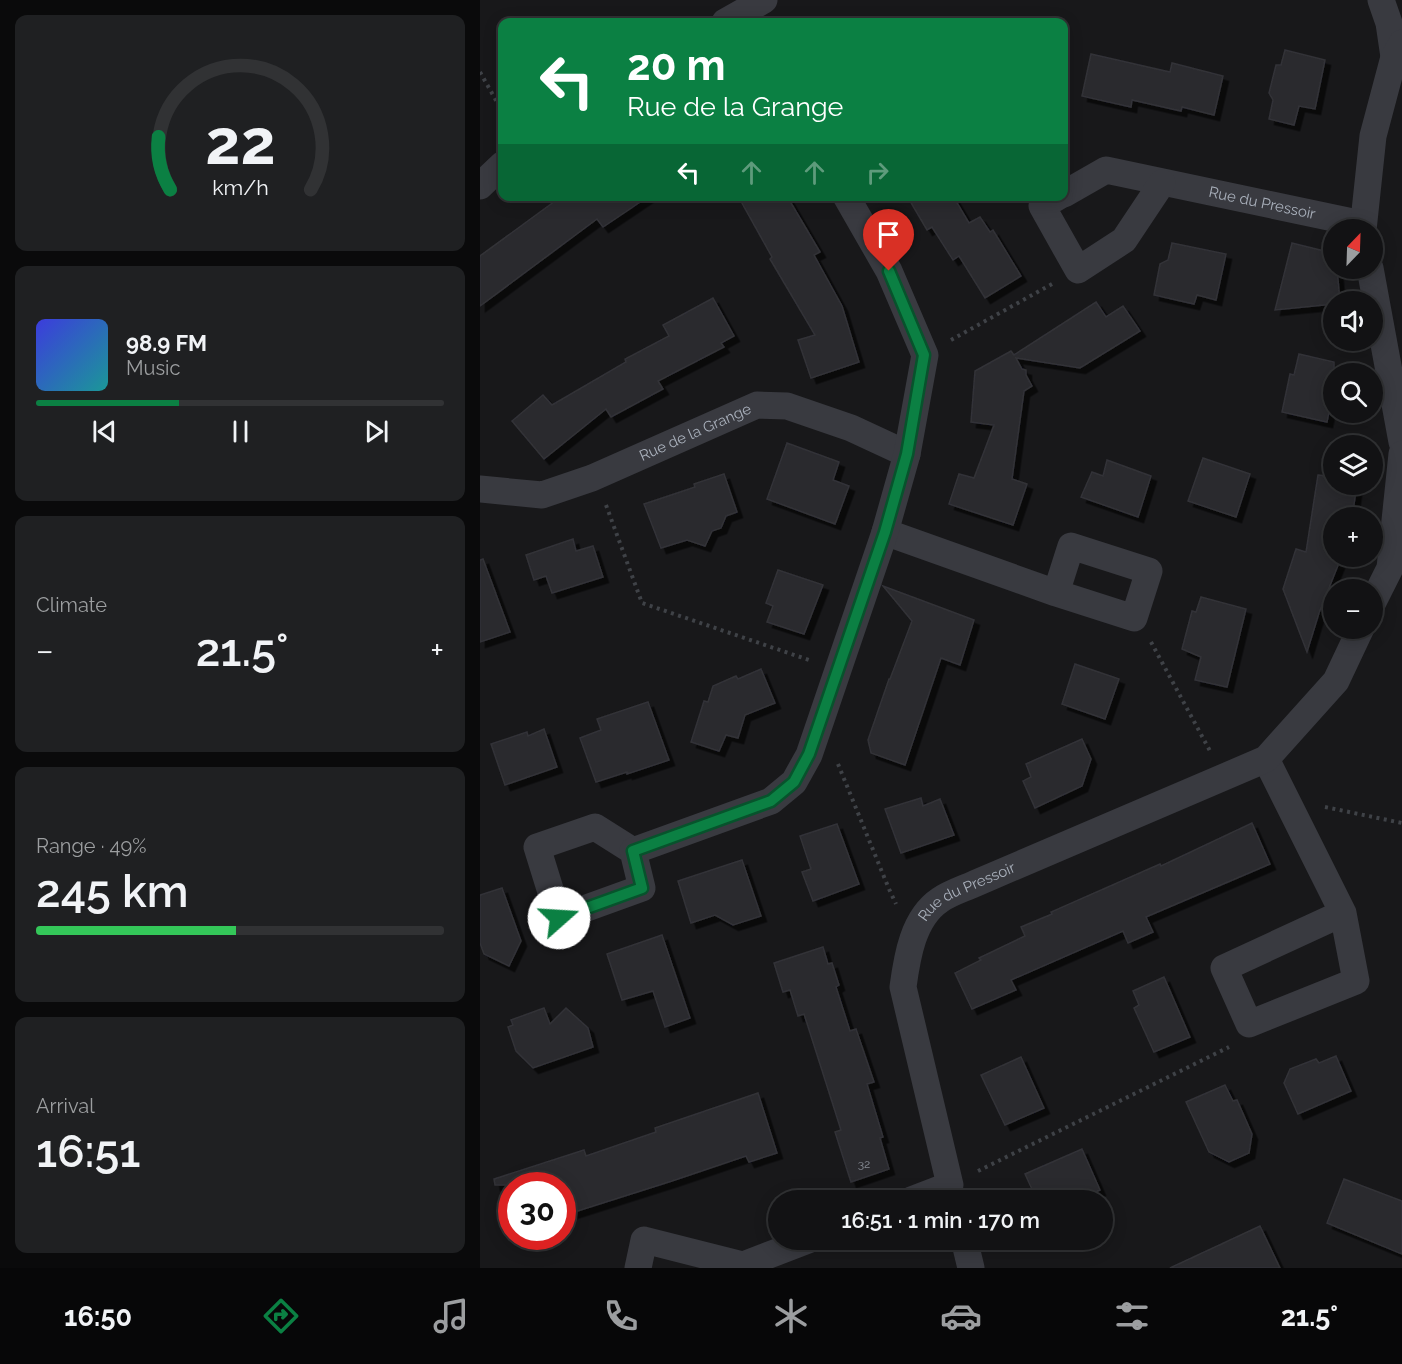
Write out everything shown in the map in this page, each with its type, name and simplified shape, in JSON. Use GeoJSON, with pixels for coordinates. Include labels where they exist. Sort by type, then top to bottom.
{"type":"FeatureCollection","features":[{"type":"Feature","properties":{"kind":"street"},"geometry":{"type":"LineString","coordinates":[[735,15],[764,0]]}},
{"type":"Feature","properties":{"kind":"street"},"geometry":{"type":"LineString","coordinates":[[1381,0],[1398,50]]}},
{"type":"Feature","properties":{"kind":"street","name":"Rue du Pressoir"},"geometry":{"type":"LineString","coordinates":[[1364,219],[1373,136],[1398,50]]}},
{"type":"Feature","properties":{"kind":"street"},"geometry":{"type":"LineString","coordinates":[[480,186],[498,169]]}},
{"type":"Feature","properties":{"kind":"street","name":"Rue du Pressoir"},"geometry":{"type":"LineString","coordinates":[[1068,192],[1106,170],[1326,219]]}},
{"type":"Feature","properties":{"kind":"street"},"geometry":{"type":"LineString","coordinates":[[1050,201],[1042,206],[1078,270],[1124,240],[1162,183]]}},
{"type":"Feature","properties":{"kind":"street"},"geometry":{"type":"LineString","coordinates":[[633,851],[771,801],[794,782],[809,754],[885,532],[907,454],[924,355],[889,271],[849,201]]}},
{"type":"Feature","properties":{"kind":"street"},"geometry":{"type":"LineString","coordinates":[[1372,279],[1402,442]]}},
{"type":"Feature","properties":{"kind":"street","name":"Rue de la Grange"},"geometry":{"type":"LineString","coordinates":[[480,489],[542,495],[592,478],[757,405],[786,406],[851,428],[907,454]]}},
{"type":"Feature","properties":{"kind":"street"},"geometry":{"type":"LineString","coordinates":[[1383,582],[1390,568],[1402,454]]}},
{"type":"Feature","properties":{"kind":"street"},"geometry":{"type":"LineString","coordinates":[[885,532],[1056,593],[1134,618],[1149,571],[1071,546],[1056,593]]}},
{"type":"Feature","properties":{"kind":"street","name":"Rue du Pressoir"},"geometry":{"type":"LineString","coordinates":[[951,1190],[903,987],[906,960],[914,936],[925,915],[939,900],[1266,759],[1336,681],[1356,639]]}},
{"type":"Feature","properties":{"kind":"street"},"geometry":{"type":"LineString","coordinates":[[1266,759],[1342,913],[1356,981],[1249,1024],[1224,968],[1342,913]]}},
{"type":"Feature","properties":{"kind":"street"},"geometry":{"type":"LineString","coordinates":[[638,1268],[644,1240],[743,1267],[784,1250]]}},
{"type":"Feature","properties":{"kind":"street"},"geometry":{"type":"LineString","coordinates":[[967,1250],[971,1268]]}},
{"type":"Feature","properties":{"kind":"path"},"geometry":{"type":"LineString","coordinates":[[480,72],[498,104]]}},
{"type":"Feature","properties":{"kind":"path"},"geometry":{"type":"LineString","coordinates":[[924,355],[1078,270]]}},
{"type":"Feature","properties":{"kind":"path"},"geometry":{"type":"LineString","coordinates":[[592,478],[606,506],[642,603],[806,659],[838,667]]}},
{"type":"Feature","properties":{"kind":"path"},"geometry":{"type":"LineString","coordinates":[[1134,618],[1149,638],[1225,778]]}},
{"type":"Feature","properties":{"kind":"path"},"geometry":{"type":"LineString","coordinates":[[809,754],[838,764],[889,889],[914,936]]}},
{"type":"Feature","properties":{"kind":"path"},"geometry":{"type":"LineString","coordinates":[[1286,799],[1402,823]]}},
{"type":"Feature","properties":{"kind":"path"},"geometry":{"type":"LineString","coordinates":[[955,1190],[1228,1049],[1249,1024]]}},
{"type":"Feature","properties":{"kind":"building"},"geometry":{"type":"Polygon","coordinates":[[[1285,50],[1325,60],[1315,109],[1299,106],[1294,125],[1269,119],[1273,100],[1269,93],[1276,65],[1281,65],[1285,50]]]}},
{"type":"Feature","properties":{"kind":"building"},"geometry":{"type":"Polygon","coordinates":[[[1091,54],[1170,72],[1172,63],[1223,76],[1214,115],[1182,107],[1181,111],[1132,100],[1131,107],[1082,96],[1091,54]]]}},
{"type":"Feature","properties":{"kind":"building"},"geometry":{"type":"Polygon","coordinates":[[[555,201],[642,201],[603,227],[597,219],[480,306],[480,256],[555,201]]]}},
{"type":"Feature","properties":{"kind":"building"},"geometry":{"type":"Polygon","coordinates":[[[741,201],[790,201],[820,252],[814,255],[842,306],[859,362],[811,378],[798,340],[815,335],[770,259],[772,257],[741,201]]]}},
{"type":"Feature","properties":{"kind":"building"},"geometry":{"type":"Polygon","coordinates":[[[910,201],[956,201],[969,223],[980,217],[990,232],[993,230],[1021,276],[985,298],[959,256],[953,260],[932,227],[927,230],[910,201]]]}},
{"type":"Feature","properties":{"kind":"building"},"geometry":{"type":"Polygon","coordinates":[[[1172,243],[1226,254],[1216,300],[1197,295],[1194,304],[1154,295],[1160,264],[1168,260],[1172,243]]]}},
{"type":"Feature","properties":{"kind":"building"},"geometry":{"type":"Polygon","coordinates":[[[1292,243],[1323,251],[1323,279],[1338,279],[1339,291],[1323,291],[1323,305],[1275,310],[1292,243]]]}},
{"type":"Feature","properties":{"kind":"building"},"geometry":{"type":"Polygon","coordinates":[[[713,298],[734,336],[721,343],[724,347],[658,381],[663,389],[611,417],[606,409],[544,459],[512,421],[543,395],[552,405],[626,362],[625,359],[669,336],[663,325],[713,298]]]}},
{"type":"Feature","properties":{"kind":"building"},"geometry":{"type":"Polygon","coordinates":[[[1096,302],[1106,317],[1123,306],[1140,331],[1080,368],[1016,358],[1022,369],[1026,370],[1032,386],[1024,391],[1012,479],[1027,484],[1013,525],[949,504],[959,474],[974,478],[994,425],[971,422],[975,371],[1011,351],[1014,355],[1096,302]]]}},
{"type":"Feature","properties":{"kind":"building"},"geometry":{"type":"Polygon","coordinates":[[[1299,354],[1334,362],[1323,363],[1323,421],[1282,412],[1290,374],[1294,375],[1299,354]]]}},
{"type":"Feature","properties":{"kind":"building"},"geometry":{"type":"Polygon","coordinates":[[[787,443],[839,462],[833,480],[849,486],[835,524],[767,499],[787,443]]]}},
{"type":"Feature","properties":{"kind":"building"},"geometry":{"type":"Polygon","coordinates":[[[1203,458],[1250,474],[1236,517],[1188,501],[1203,458]]]}},
{"type":"Feature","properties":{"kind":"building"},"geometry":{"type":"Polygon","coordinates":[[[1107,460],[1151,476],[1138,517],[1081,497],[1092,472],[1103,476],[1107,460]]]}},
{"type":"Feature","properties":{"kind":"building"},"geometry":{"type":"Polygon","coordinates":[[[724,474],[737,512],[726,516],[721,528],[712,531],[705,546],[687,540],[661,548],[644,504],[695,487],[694,484],[724,474]]]}},
{"type":"Feature","properties":{"kind":"building"},"geometry":{"type":"Polygon","coordinates":[[[1318,475],[1323,476],[1323,495],[1355,495],[1354,507],[1323,507],[1323,567],[1337,567],[1333,579],[1323,579],[1323,603],[1307,652],[1283,589],[1296,549],[1306,552],[1318,475]]]}},
{"type":"Feature","properties":{"kind":"building"},"geometry":{"type":"Polygon","coordinates":[[[573,539],[576,551],[593,546],[603,577],[552,593],[546,576],[534,580],[526,555],[573,539]]]}},
{"type":"Feature","properties":{"kind":"building"},"geometry":{"type":"Polygon","coordinates":[[[483,559],[510,632],[480,642],[480,560],[483,559]]]}},
{"type":"Feature","properties":{"kind":"building"},"geometry":{"type":"Polygon","coordinates":[[[778,570],[823,585],[804,634],[767,622],[773,606],[766,603],[778,570]]]}},
{"type":"Feature","properties":{"kind":"building"},"geometry":{"type":"Polygon","coordinates":[[[883,586],[974,620],[960,665],[941,658],[905,765],[871,753],[868,740],[912,621],[883,586]]]}},
{"type":"Feature","properties":{"kind":"building"},"geometry":{"type":"Polygon","coordinates":[[[1201,597],[1246,609],[1227,687],[1195,680],[1201,657],[1182,649],[1192,611],[1196,612],[1201,597]]]}},
{"type":"Feature","properties":{"kind":"building"},"geometry":{"type":"Polygon","coordinates":[[[1075,664],[1119,679],[1105,719],[1062,704],[1075,664]]]}},
{"type":"Feature","properties":{"kind":"building"},"geometry":{"type":"Polygon","coordinates":[[[761,669],[775,703],[745,715],[738,738],[726,735],[719,751],[691,742],[704,701],[708,702],[713,686],[761,669]]]}},
{"type":"Feature","properties":{"kind":"building"},"geometry":{"type":"Polygon","coordinates":[[[648,702],[669,760],[596,782],[580,738],[601,730],[597,719],[648,702]]]}},
{"type":"Feature","properties":{"kind":"building"},"geometry":{"type":"Polygon","coordinates":[[[544,729],[557,767],[505,785],[491,744],[527,732],[528,736],[544,729]]]}},
{"type":"Feature","properties":{"kind":"building"},"geometry":{"type":"Polygon","coordinates":[[[1082,739],[1091,759],[1082,786],[1035,808],[1023,781],[1031,777],[1026,764],[1082,739]]]}},
{"type":"Feature","properties":{"kind":"building"},"geometry":{"type":"Polygon","coordinates":[[[921,798],[923,806],[940,799],[954,835],[901,853],[885,809],[921,798]]]}},
{"type":"Feature","properties":{"kind":"building"},"geometry":{"type":"Polygon","coordinates":[[[1252,823],[1270,864],[1146,917],[1153,932],[1128,943],[1123,931],[1011,980],[1016,990],[972,1009],[955,973],[981,960],[979,958],[1025,936],[1021,927],[1160,864],[1161,866],[1252,823]]]}},
{"type":"Feature","properties":{"kind":"building"},"geometry":{"type":"Polygon","coordinates":[[[837,824],[859,884],[813,901],[802,872],[811,869],[800,836],[837,824]]]}},
{"type":"Feature","properties":{"kind":"building"},"geometry":{"type":"Polygon","coordinates":[[[742,860],[761,916],[733,925],[715,915],[691,923],[678,881],[742,860]]]}},
{"type":"Feature","properties":{"kind":"building"},"geometry":{"type":"Polygon","coordinates":[[[502,888],[521,941],[509,966],[484,954],[480,943],[480,895],[502,888]]]}},
{"type":"Feature","properties":{"kind":"building"},"geometry":{"type":"Polygon","coordinates":[[[662,935],[690,1018],[665,1027],[653,991],[622,1000],[607,954],[662,935]]]}},
{"type":"Feature","properties":{"kind":"building"},"geometry":{"type":"Polygon","coordinates":[[[823,947],[828,964],[832,963],[839,985],[836,987],[850,1031],[856,1029],[874,1082],[867,1084],[883,1137],[880,1138],[889,1169],[851,1182],[835,1132],[841,1130],[804,1014],[798,1016],[790,990],[783,992],[774,963],[823,947]]]}},
{"type":"Feature","properties":{"kind":"building"},"geometry":{"type":"Polygon","coordinates":[[[1164,977],[1190,1037],[1154,1052],[1134,1008],[1139,1005],[1133,991],[1164,977]]]}},
{"type":"Feature","properties":{"kind":"building"},"geometry":{"type":"Polygon","coordinates":[[[544,1008],[550,1024],[566,1008],[588,1028],[593,1047],[533,1068],[516,1051],[508,1027],[513,1025],[511,1020],[544,1008]]]}},
{"type":"Feature","properties":{"kind":"building"},"geometry":{"type":"Polygon","coordinates":[[[1336,1056],[1351,1091],[1298,1114],[1284,1083],[1290,1069],[1316,1059],[1319,1063],[1336,1056]]]}},
{"type":"Feature","properties":{"kind":"building"},"geometry":{"type":"Polygon","coordinates":[[[1021,1057],[1044,1108],[1005,1125],[981,1075],[1021,1057]]]}},
{"type":"Feature","properties":{"kind":"building"},"geometry":{"type":"Polygon","coordinates":[[[1225,1085],[1233,1101],[1237,1100],[1252,1134],[1249,1153],[1229,1162],[1209,1152],[1186,1102],[1225,1085]]]}},
{"type":"Feature","properties":{"kind":"building"},"geometry":{"type":"Polygon","coordinates":[[[758,1093],[777,1153],[749,1162],[746,1156],[576,1212],[576,1172],[516,1172],[584,1150],[586,1156],[656,1132],[655,1128],[758,1093]]]}},
{"type":"Feature","properties":{"kind":"building"},"geometry":{"type":"Polygon","coordinates":[[[1082,1149],[1100,1190],[1032,1190],[1025,1174],[1082,1149]]]}},
{"type":"Feature","properties":{"kind":"building"},"geometry":{"type":"Polygon","coordinates":[[[498,1178],[498,1185],[495,1185],[494,1179],[498,1178]]]}},
{"type":"Feature","properties":{"kind":"building"},"geometry":{"type":"Polygon","coordinates":[[[1344,1179],[1402,1201],[1402,1254],[1327,1223],[1344,1179]]]}},
{"type":"Feature","properties":{"kind":"building"},"geometry":{"type":"Polygon","coordinates":[[[1260,1226],[1280,1268],[1170,1268],[1260,1226]]]}},
{"type":"Feature","properties":{"kind":"route"},"geometry":{"type":"LineString","coordinates":[[559,918],[642,888],[633,851],[771,801],[794,782],[809,754],[885,532],[907,454],[924,355],[889,271]]}}]}
